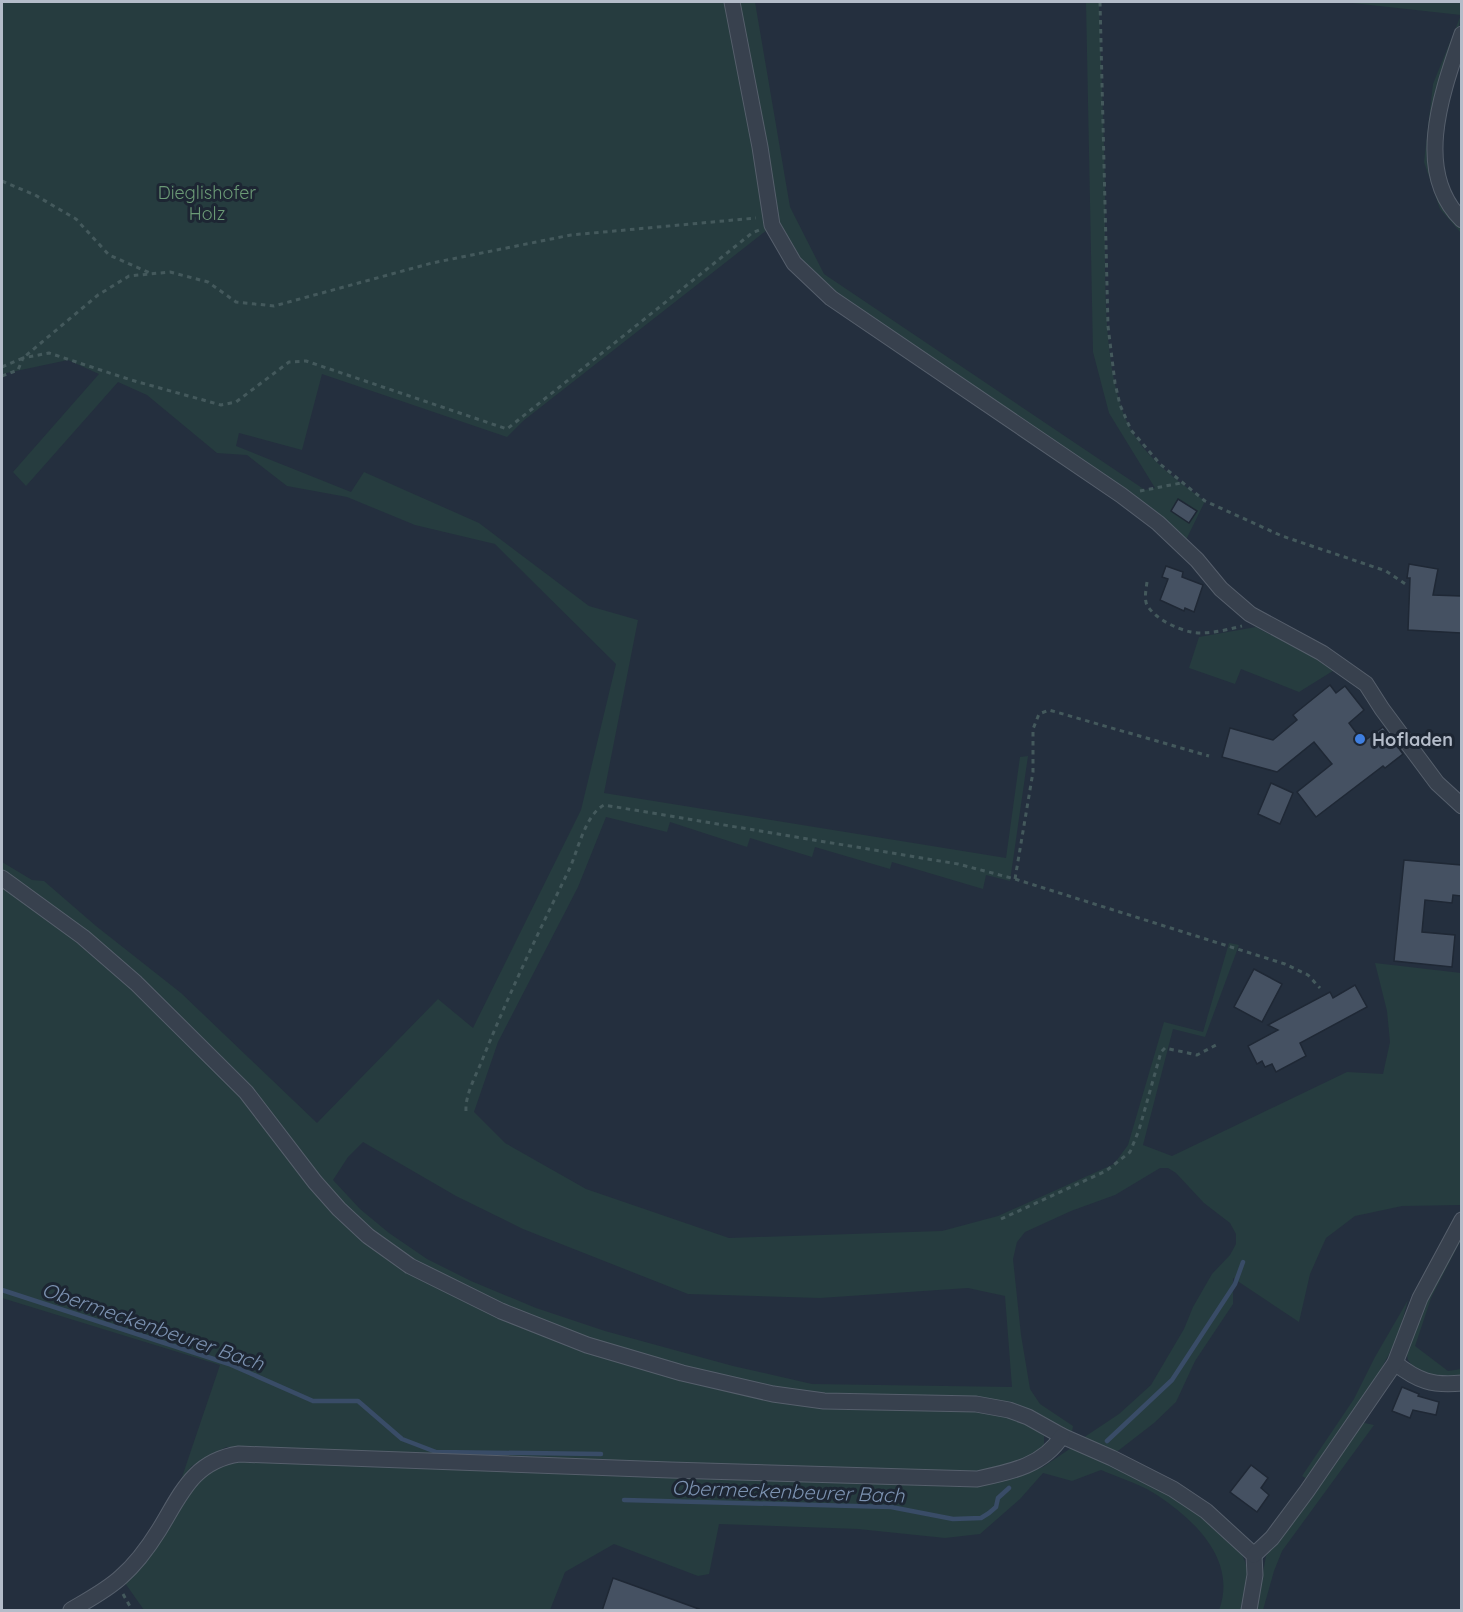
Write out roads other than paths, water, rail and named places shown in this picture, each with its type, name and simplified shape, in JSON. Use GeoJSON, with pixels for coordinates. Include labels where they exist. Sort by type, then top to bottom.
{"type":"FeatureCollection","features":[{"type":"Feature","properties":{"kind":"street"},"geometry":{"type":"LineString","coordinates":[[732,2],[758,136],[771,221],[794,263],[831,298],[1121,495],[1158,523],[1197,561],[1221,589],[1250,614],[1322,653],[1366,684],[1437,783],[1461,806]]}},
{"type":"Feature","properties":{"kind":"street"},"geometry":{"type":"LineString","coordinates":[[1461,34],[1442,94],[1436,132],[1436,159],[1445,198],[1452,211],[1461,220]]}},
{"type":"Feature","properties":{"kind":"street"},"geometry":{"type":"LineString","coordinates":[[2,878],[83,937],[188,1032],[246,1092],[315,1182],[368,1236],[410,1266],[501,1311],[587,1345],[712,1381],[773,1394],[824,1401],[984,1405],[1028,1417],[1062,1436],[1173,1489],[1206,1511],[1254,1555],[1255,1575],[1249,1611]]}},
{"type":"Feature","properties":{"kind":"street"},"geometry":{"type":"LineString","coordinates":[[1254,1555],[1272,1538],[1307,1491],[1395,1363],[1420,1298],[1461,1220]]}},
{"type":"Feature","properties":{"kind":"street"},"geometry":{"type":"LineString","coordinates":[[1395,1363],[1422,1381],[1443,1385],[1461,1383]]}},
{"type":"Feature","properties":{"kind":"street"},"geometry":{"type":"LineString","coordinates":[[71,1611],[121,1577],[159,1530],[181,1492],[196,1474],[210,1463],[226,1456],[251,1454],[977,1479],[1007,1473],[1038,1460],[1050,1452],[1062,1436]]}},
{"type":"Feature","properties":{"kind":"waterway","name":"Obermeckenbeurer Bach"},"geometry":{"type":"LineString","coordinates":[[1107,1441],[1172,1380],[1235,1284],[1243,1262]]}},
{"type":"Feature","properties":{"kind":"waterway","name":"Obermeckenbeurer Bach"},"geometry":{"type":"LineString","coordinates":[[2,1290],[229,1364],[313,1401],[358,1401],[402,1439],[436,1452],[601,1454]]}},
{"type":"Feature","properties":{"kind":"waterway","name":"Obermeckenbeurer Bach"},"geometry":{"type":"LineString","coordinates":[[624,1500],[891,1507],[953,1519],[981,1518],[996,1507],[998,1498],[1009,1488]]}},
{"type":"Feature","properties":{"kind":"place","name":"Hofladen"},"geometry":{"type":"Point","coordinates":[1360,739]}},
{"type":"Feature","properties":{"kind":"park label","name":"Dieglishofer Holz"},"geometry":{"type":"Point","coordinates":[207,202]}}]}
